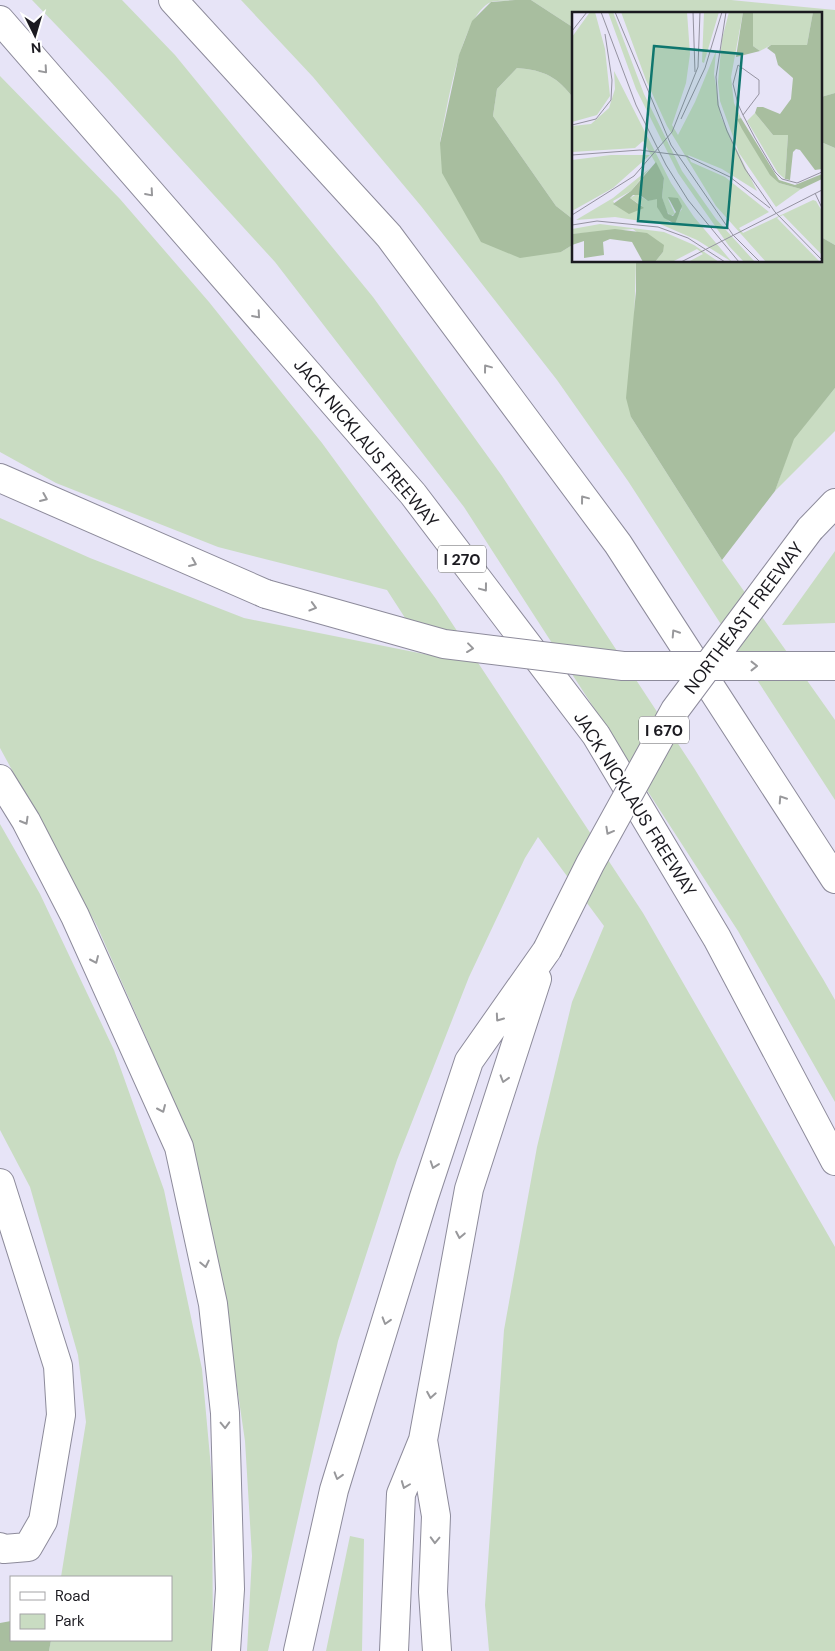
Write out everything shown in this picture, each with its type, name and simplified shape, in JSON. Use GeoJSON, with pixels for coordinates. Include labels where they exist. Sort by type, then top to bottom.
{"type":"FeatureCollection","features":[{"type":"Feature","properties":{"kind":"main road"},"geometry":{"type":"LineString","coordinates":[[173,0],[389,236],[618,544],[835,879]]}},
{"type":"Feature","properties":{"kind":"main road","name":"JACK NICKLAUS FREEWAY"},"geometry":{"type":"LineString","coordinates":[[0,20],[413,494],[596,734],[718,938],[835,1161]]}},
{"type":"Feature","properties":{"kind":"main road"},"geometry":{"type":"LineString","coordinates":[[0,478],[266,594],[444,644],[623,666],[835,666]]}},
{"type":"Feature","properties":{"kind":"main road","name":"NORTHEAST FREEWAY"},"geometry":{"type":"LineString","coordinates":[[547,950],[590,864],[675,710],[810,529],[835,503]]}},
{"type":"Feature","properties":{"kind":"main road"},"geometry":{"type":"LineString","coordinates":[[0,779],[26,821],[75,916],[179,1148],[213,1304],[225,1413],[230,1589],[226,1651]]}},
{"type":"Feature","properties":{"kind":"main road"},"geometry":{"type":"LineString","coordinates":[[394,1651],[402,1494],[423,1440],[469,1189],[547,950]]}},
{"type":"Feature","properties":{"kind":"main road"},"geometry":{"type":"LineString","coordinates":[[298,1651],[334,1490],[421,1206],[469,1061],[547,950]]}},
{"type":"Feature","properties":{"kind":"main road"},"geometry":{"type":"LineString","coordinates":[[0,1183],[58,1366],[61,1415],[43,1521],[28,1547],[4,1549],[0,1547]]}},
{"type":"Feature","properties":{"kind":"main road"},"geometry":{"type":"LineString","coordinates":[[423,1440],[436,1516],[434,1592],[437,1651]]}},
{"type":"Feature","properties":{"kind":"green space"},"geometry":{"type":"Polygon","coordinates":[[[32,0],[122,0],[175,55],[373,297],[502,476],[694,768],[823,979],[835,1000],[835,1102],[738,931],[464,507],[275,262],[110,81],[32,0]]]}},
{"type":"Feature","properties":{"kind":"green space"},"geometry":{"type":"Polygon","coordinates":[[[241,0],[515,0],[491,2],[480,11],[471,25],[463,44],[451,88],[440,142],[561,252],[572,245],[572,262],[636,262],[631,417],[722,560],[835,720],[835,800],[628,481],[557,380],[421,206],[313,77],[241,0]]]}},
{"type":"Feature","properties":{"kind":"green space"},"geometry":{"type":"Polygon","coordinates":[[[531,0],[731,0],[835,10],[835,93],[822,97],[822,12],[572,12],[572,27],[531,0]]]}},
{"type":"Feature","properties":{"kind":"green space"},"geometry":{"type":"Polygon","coordinates":[[[531,0],[572,27],[572,96],[562,85],[550,76],[517,68],[497,89],[493,116],[556,206],[572,218],[572,245],[561,252],[520,258],[481,242],[442,173],[440,143],[459,55],[472,21],[491,2],[531,0]]]}},
{"type":"Feature","properties":{"kind":"green space"},"geometry":{"type":"Polygon","coordinates":[[[517,68],[550,76],[562,85],[572,96],[572,218],[556,206],[493,116],[497,89],[517,68]]]}},
{"type":"Feature","properties":{"kind":"green space"},"geometry":{"type":"Polygon","coordinates":[[[0,76],[120,199],[209,302],[322,443],[436,599],[643,913],[835,1247],[835,1651],[489,1651],[485,1605],[504,1330],[537,1147],[572,1002],[604,926],[538,837],[525,858],[469,977],[397,1160],[338,1341],[268,1651],[247,1651],[252,1556],[245,1441],[226,1312],[194,1170],[149,1044],[97,926],[0,748],[0,518],[90,558],[244,618],[429,655],[387,590],[218,547],[56,483],[0,452],[0,76]]]}},
{"type":"Feature","properties":{"kind":"green space"},"geometry":{"type":"Polygon","coordinates":[[[835,93],[835,148],[822,142],[822,97],[835,93]]]}},
{"type":"Feature","properties":{"kind":"green space"},"geometry":{"type":"Polygon","coordinates":[[[822,142],[835,148],[835,245],[822,238],[822,142]]]}},
{"type":"Feature","properties":{"kind":"green space"},"geometry":{"type":"Polygon","coordinates":[[[822,238],[835,245],[835,388],[794,439],[775,491],[722,560],[631,417],[626,398],[636,291],[636,262],[822,262],[822,238]]]}},
{"type":"Feature","properties":{"kind":"green space"},"geometry":{"type":"Polygon","coordinates":[[[835,388],[835,431],[775,491],[793,439],[835,388]]]}},
{"type":"Feature","properties":{"kind":"green space"},"geometry":{"type":"Polygon","coordinates":[[[835,551],[835,623],[782,625],[835,551]]]}},
{"type":"Feature","properties":{"kind":"green space"},"geometry":{"type":"Polygon","coordinates":[[[0,824],[40,894],[114,1050],[164,1190],[202,1369],[212,1479],[213,1651],[49,1651],[51,1641],[172,1641],[172,1576],[61,1576],[86,1422],[78,1355],[30,1187],[0,1130],[0,824]]]}},
{"type":"Feature","properties":{"kind":"green space"},"geometry":{"type":"Polygon","coordinates":[[[350,1536],[364,1539],[362,1651],[326,1651],[350,1536]]]}},
{"type":"Feature","properties":{"kind":"green space"},"geometry":{"type":"Polygon","coordinates":[[[10,1621],[10,1641],[51,1641],[49,1651],[0,1651],[0,1623],[10,1621]]]}}]}
